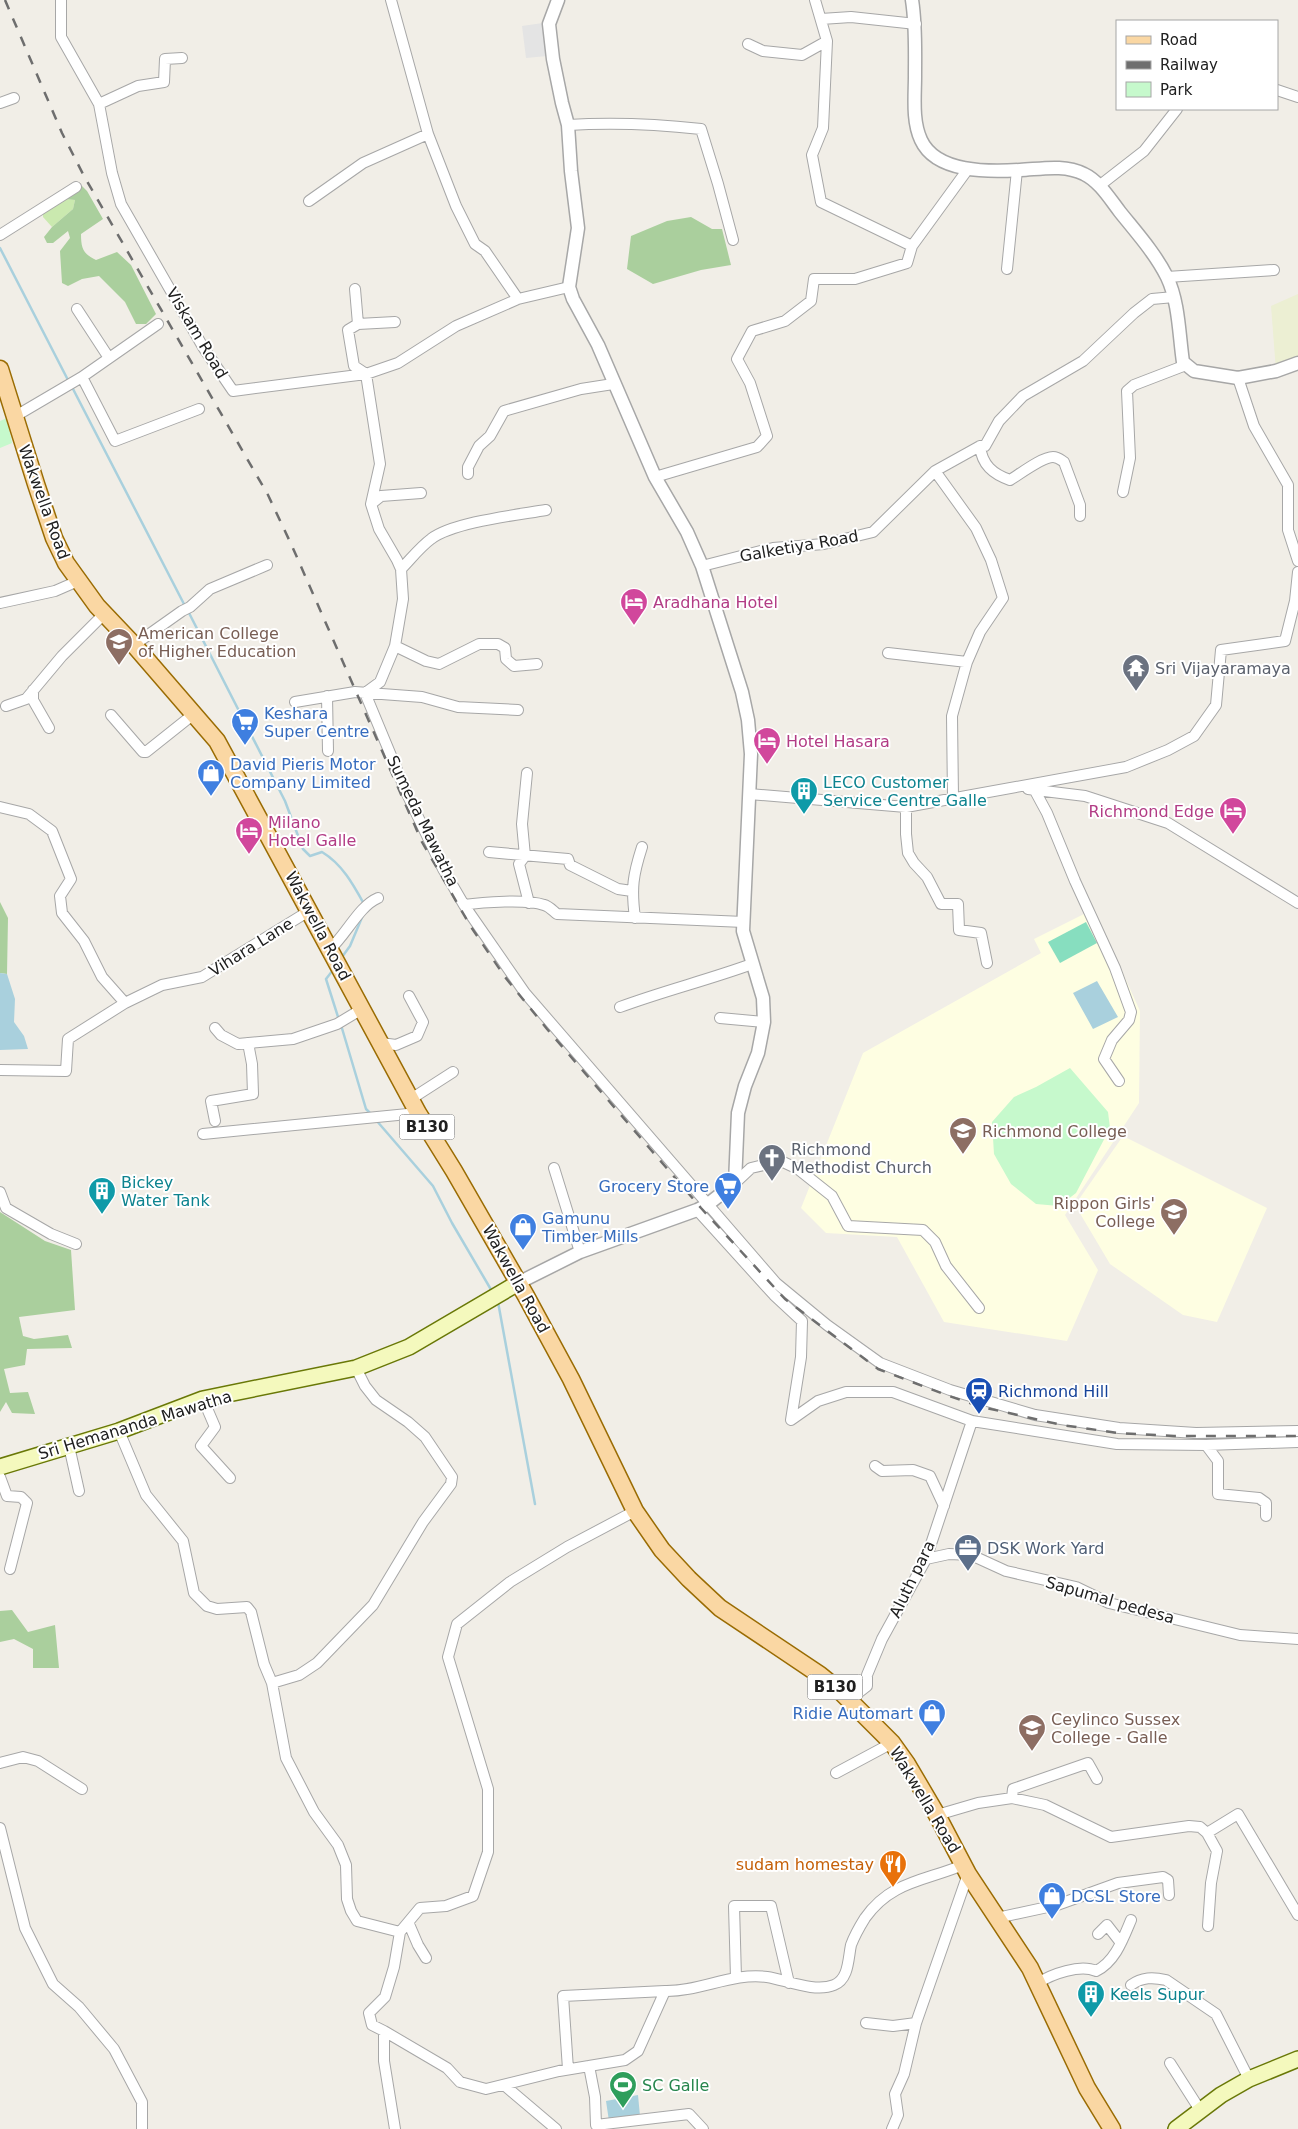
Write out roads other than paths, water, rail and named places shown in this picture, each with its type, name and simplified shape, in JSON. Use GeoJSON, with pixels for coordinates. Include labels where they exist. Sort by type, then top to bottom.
{"type":"FeatureCollection","features":[{"type":"Feature","properties":{"kind":"main road","name":"Wakwella Road"},"geometry":{"type":"LineString","coordinates":[[0,369],[54,538],[66,563],[104,614],[195,713],[217,740],[414,1106],[459,1179],[571,1379],[635,1511],[662,1550],[720,1608],[820,1675],[849,1700],[892,1743],[938,1815],[965,1869],[1038,1983],[1077,2067],[1112,2129]]}},
{"type":"Feature","properties":{"kind":"main road","name":"Sri Hemananda Mawatha"},"geometry":{"type":"LineString","coordinates":[[0,1467],[119,1431],[204,1400],[356,1368],[409,1347],[518,1283]]}},
{"type":"Feature","properties":{"kind":"main road"},"geometry":{"type":"LineString","coordinates":[[1176,2129],[1221,2095],[1249,2078],[1298,2059]]}},
{"type":"Feature","properties":{"kind":"street","name":"Viskam Road"},"geometry":{"type":"LineString","coordinates":[[61,0],[61,37],[99,104],[112,173],[121,204],[203,347],[232,391],[366,374],[398,363],[456,326],[518,299],[569,287]]}},
{"type":"Feature","properties":{"kind":"street"},"geometry":{"type":"LineString","coordinates":[[391,0],[428,134],[456,206],[475,244],[486,251],[518,299]]}},
{"type":"Feature","properties":{"kind":"street"},"geometry":{"type":"LineString","coordinates":[[558,0],[549,24],[553,60],[568,125],[578,228],[569,287],[573,300],[598,345],[613,384],[655,477],[687,532],[702,566],[742,692],[751,744],[744,931],[763,998],[764,1022],[758,1054],[745,1086],[738,1113],[735,1183]]}},
{"type":"Feature","properties":{"kind":"street"},"geometry":{"type":"LineString","coordinates":[[815,0],[828,41],[823,128],[812,155],[821,202],[912,246]]}},
{"type":"Feature","properties":{"kind":"street"},"geometry":{"type":"LineString","coordinates":[[912,0],[916,24],[915,114],[921,140],[933,156],[947,164],[968,169],[1017,170],[1063,167],[1084,174],[1099,186],[1148,247],[1167,277],[1174,296],[1183,362],[1194,372],[1238,378],[1276,371],[1298,363]]}},
{"type":"Feature","properties":{"kind":"street"},"geometry":{"type":"LineString","coordinates":[[821,19],[851,17],[916,24]]}},
{"type":"Feature","properties":{"kind":"street"},"geometry":{"type":"LineString","coordinates":[[748,44],[763,51],[802,55],[828,41]]}},
{"type":"Feature","properties":{"kind":"street"},"geometry":{"type":"LineString","coordinates":[[99,104],[138,86],[164,82],[165,59],[182,58]]}},
{"type":"Feature","properties":{"kind":"street"},"geometry":{"type":"LineString","coordinates":[[1278,90],[1298,97]]}},
{"type":"Feature","properties":{"kind":"street"},"geometry":{"type":"LineString","coordinates":[[0,104],[14,98]]}},
{"type":"Feature","properties":{"kind":"street"},"geometry":{"type":"LineString","coordinates":[[1099,186],[1144,151],[1176,110]]}},
{"type":"Feature","properties":{"kind":"street"},"geometry":{"type":"LineString","coordinates":[[568,125],[634,122],[701,129],[733,240]]}},
{"type":"Feature","properties":{"kind":"street"},"geometry":{"type":"LineString","coordinates":[[310,201],[363,163],[428,134]]}},
{"type":"Feature","properties":{"kind":"street"},"geometry":{"type":"LineString","coordinates":[[655,477],[757,447],[766,436],[750,383],[737,359],[752,332],[785,322],[811,301],[814,279],[856,279],[907,263],[912,246],[968,169]]}},
{"type":"Feature","properties":{"kind":"street"},"geometry":{"type":"LineString","coordinates":[[1007,269],[1017,170]]}},
{"type":"Feature","properties":{"kind":"street"},"geometry":{"type":"LineString","coordinates":[[0,235],[76,187]]}},
{"type":"Feature","properties":{"kind":"street"},"geometry":{"type":"LineString","coordinates":[[1167,277],[1274,270]]}},
{"type":"Feature","properties":{"kind":"street"},"geometry":{"type":"LineString","coordinates":[[355,289],[358,324]]}},
{"type":"Feature","properties":{"kind":"street"},"geometry":{"type":"LineString","coordinates":[[1080,516],[1080,505],[1064,462],[1052,456],[1010,480],[994,474],[981,454],[980,446],[984,446],[999,421],[1023,396],[1083,361],[1134,313],[1152,299],[1174,296]]}},
{"type":"Feature","properties":{"kind":"street"},"geometry":{"type":"LineString","coordinates":[[77,309],[109,358]]}},
{"type":"Feature","properties":{"kind":"street"},"geometry":{"type":"LineString","coordinates":[[365,693],[380,682],[395,646],[403,599],[401,569],[379,529],[370,504],[380,464],[366,374],[354,366],[348,330],[358,324],[396,322]]}},
{"type":"Feature","properties":{"kind":"street"},"geometry":{"type":"LineString","coordinates":[[14,417],[82,377],[158,324]]}},
{"type":"Feature","properties":{"kind":"street"},"geometry":{"type":"LineString","coordinates":[[1124,492],[1130,458],[1127,391],[1134,385],[1186,365]]}},
{"type":"Feature","properties":{"kind":"street"},"geometry":{"type":"LineString","coordinates":[[82,377],[115,441],[199,409]]}},
{"type":"Feature","properties":{"kind":"street"},"geometry":{"type":"LineString","coordinates":[[1238,378],[1254,426],[1288,485],[1288,530],[1298,562]]}},
{"type":"Feature","properties":{"kind":"street"},"geometry":{"type":"LineString","coordinates":[[468,474],[468,468],[479,446],[490,436],[504,410],[582,389],[613,384]]}},
{"type":"Feature","properties":{"kind":"street","name":"Galketiya Road"},"geometry":{"type":"LineString","coordinates":[[702,566],[773,548],[824,544],[873,532],[935,471],[980,446]]}},
{"type":"Feature","properties":{"kind":"street"},"geometry":{"type":"LineString","coordinates":[[935,471],[976,528],[991,560],[1003,598],[980,632],[967,662],[952,716],[953,798]]}},
{"type":"Feature","properties":{"kind":"street"},"geometry":{"type":"LineString","coordinates":[[370,504],[381,496],[421,493]]}},
{"type":"Feature","properties":{"kind":"street"},"geometry":{"type":"LineString","coordinates":[[401,569],[431,538],[447,531],[479,522],[546,510]]}},
{"type":"Feature","properties":{"kind":"street"},"geometry":{"type":"LineString","coordinates":[[134,645],[186,609],[210,589],[267,565]]}},
{"type":"Feature","properties":{"kind":"street"},"geometry":{"type":"LineString","coordinates":[[967,796],[1126,766],[1168,750],[1194,736],[1216,705],[1221,650],[1285,641],[1297,601],[1298,572]]}},
{"type":"Feature","properties":{"kind":"street"},"geometry":{"type":"LineString","coordinates":[[0,603],[55,591],[78,581]]}},
{"type":"Feature","properties":{"kind":"street"},"geometry":{"type":"LineString","coordinates":[[6,706],[26,699],[62,656],[104,614]]}},
{"type":"Feature","properties":{"kind":"street"},"geometry":{"type":"LineString","coordinates":[[395,646],[426,661],[439,664],[479,644],[498,644],[505,648],[506,658],[514,666],[537,664]]}},
{"type":"Feature","properties":{"kind":"street"},"geometry":{"type":"LineString","coordinates":[[888,653],[967,662]]}},
{"type":"Feature","properties":{"kind":"street"},"geometry":{"type":"LineString","coordinates":[[33,690],[33,700],[49,728]]}},
{"type":"Feature","properties":{"kind":"street"},"geometry":{"type":"LineString","coordinates":[[295,702],[355,692],[422,697],[458,707],[518,710]]}},
{"type":"Feature","properties":{"kind":"street","name":"Sumeda Mawatha"},"geometry":{"type":"LineString","coordinates":[[365,693],[407,794],[443,869],[464,905],[526,993],[702,1207]]}},
{"type":"Feature","properties":{"kind":"street"},"geometry":{"type":"LineString","coordinates":[[327,696],[328,751]]}},
{"type":"Feature","properties":{"kind":"street"},"geometry":{"type":"LineString","coordinates":[[111,714],[143,752],[146,752],[195,713]]}},
{"type":"Feature","properties":{"kind":"street"},"geometry":{"type":"LineString","coordinates":[[527,773],[522,824],[525,856],[519,864],[530,903]]}},
{"type":"Feature","properties":{"kind":"street"},"geometry":{"type":"LineString","coordinates":[[749,794],[906,807],[967,796],[1034,789],[1085,796],[1168,823],[1298,904]]}},
{"type":"Feature","properties":{"kind":"street"},"geometry":{"type":"LineString","coordinates":[[1034,789],[1047,812],[1075,881],[1115,968],[1130,1012],[1128,1020],[1112,1040],[1104,1059],[1120,1081]]}},
{"type":"Feature","properties":{"kind":"street"},"geometry":{"type":"LineString","coordinates":[[0,807],[29,814],[52,831],[71,879],[60,896],[62,913],[84,941],[102,977],[125,1003]]}},
{"type":"Feature","properties":{"kind":"street"},"geometry":{"type":"LineString","coordinates":[[906,807],[908,853],[927,877],[941,904],[958,904],[959,930],[981,933],[987,963]]}},
{"type":"Feature","properties":{"kind":"street"},"geometry":{"type":"LineString","coordinates":[[635,918],[632,891],[633,873],[642,847]]}},
{"type":"Feature","properties":{"kind":"street"},"geometry":{"type":"LineString","coordinates":[[489,852],[568,859],[570,865],[602,882],[618,890],[632,891]]}},
{"type":"Feature","properties":{"kind":"street"},"geometry":{"type":"LineString","coordinates":[[464,905],[486,902],[530,903],[544,905],[557,914],[744,922]]}},
{"type":"Feature","properties":{"kind":"street"},"geometry":{"type":"LineString","coordinates":[[330,949],[341,939],[370,903]]}},
{"type":"Feature","properties":{"kind":"street","name":"Vihara Lane"},"geometry":{"type":"LineString","coordinates":[[0,1070],[66,1070],[68,1040],[125,1003],[162,985],[202,977],[309,911]]}},
{"type":"Feature","properties":{"kind":"street"},"geometry":{"type":"LineString","coordinates":[[620,1007],[708,980],[752,964]]}},
{"type":"Feature","properties":{"kind":"street"},"geometry":{"type":"LineString","coordinates":[[381,1043],[396,1045],[417,1036],[422,1022],[409,996]]}},
{"type":"Feature","properties":{"kind":"street"},"geometry":{"type":"LineString","coordinates":[[215,1028],[238,1044],[293,1038],[342,1021],[362,1009]]}},
{"type":"Feature","properties":{"kind":"street"},"geometry":{"type":"LineString","coordinates":[[720,1018],[764,1022]]}},
{"type":"Feature","properties":{"kind":"street"},"geometry":{"type":"LineString","coordinates":[[215,1121],[211,1101],[253,1094],[252,1064],[248,1043]]}},
{"type":"Feature","properties":{"kind":"street"},"geometry":{"type":"LineString","coordinates":[[203,1134],[373,1117],[414,1106],[453,1072]]}},
{"type":"Feature","properties":{"kind":"street"},"geometry":{"type":"LineString","coordinates":[[518,1283],[580,1252],[702,1207],[735,1183],[751,1168],[781,1161],[798,1169],[832,1196],[848,1226],[923,1230],[935,1242],[946,1266],[979,1308]]}},
{"type":"Feature","properties":{"kind":"street"},"geometry":{"type":"LineString","coordinates":[[554,1168],[580,1252]]}},
{"type":"Feature","properties":{"kind":"street"},"geometry":{"type":"LineString","coordinates":[[0,1192],[6,1208],[51,1234],[76,1244]]}},
{"type":"Feature","properties":{"kind":"street"},"geometry":{"type":"LineString","coordinates":[[702,1207],[774,1295],[802,1321],[801,1357],[791,1420],[818,1402],[846,1392],[893,1392],[972,1421],[1117,1444],[1206,1445],[1298,1442]]}},
{"type":"Feature","properties":{"kind":"street"},"geometry":{"type":"LineString","coordinates":[[702,1207],[776,1283],[826,1325],[888,1367],[950,1390],[1035,1415],[1119,1428],[1196,1433],[1298,1431]]}},
{"type":"Feature","properties":{"kind":"street"},"geometry":{"type":"LineString","coordinates":[[272,1684],[300,1675],[317,1663],[373,1605],[423,1522],[450,1484],[452,1477],[425,1437],[408,1422],[376,1400],[365,1386],[356,1368]]}},
{"type":"Feature","properties":{"kind":"street"},"geometry":{"type":"LineString","coordinates":[[204,1400],[215,1426],[201,1446],[230,1478]]}},
{"type":"Feature","properties":{"kind":"street","name":"Aluth para"},"geometry":{"type":"LineString","coordinates":[[849,1700],[867,1686],[867,1675],[882,1639],[926,1559],[972,1421]]}},
{"type":"Feature","properties":{"kind":"street"},"geometry":{"type":"LineString","coordinates":[[119,1431],[146,1495],[183,1541],[194,1593],[207,1606],[217,1608],[247,1607],[251,1612],[264,1664],[272,1684],[286,1758],[314,1812],[338,1846],[346,1865],[347,1899],[351,1911],[357,1921],[400,1932]]}},
{"type":"Feature","properties":{"kind":"street"},"geometry":{"type":"LineString","coordinates":[[1206,1445],[1218,1461],[1218,1494],[1259,1498],[1266,1503],[1266,1516]]}},
{"type":"Feature","properties":{"kind":"street"},"geometry":{"type":"LineString","coordinates":[[69,1446],[80,1491]]}},
{"type":"Feature","properties":{"kind":"street"},"geometry":{"type":"LineString","coordinates":[[874,1466],[882,1471],[914,1470],[930,1476],[944,1506]]}},
{"type":"Feature","properties":{"kind":"street"},"geometry":{"type":"LineString","coordinates":[[0,1477],[7,1496],[21,1497],[27,1503],[10,1569]]}},
{"type":"Feature","properties":{"kind":"street"},"geometry":{"type":"LineString","coordinates":[[635,1511],[567,1546],[510,1582],[457,1624],[448,1657],[488,1789],[488,1852],[473,1896],[446,1906],[420,1908],[409,1924],[400,1932],[394,1967],[385,1997],[369,2013],[372,2025],[384,2030],[447,2068],[460,2082],[486,2089],[568,2070],[625,2060],[638,2051],[665,1991]]}},
{"type":"Feature","properties":{"kind":"street","name":"Sapumal pedesa"},"geometry":{"type":"LineString","coordinates":[[926,1559],[949,1554],[971,1555],[1006,1571],[1076,1587],[1109,1602],[1240,1635],[1298,1639]]}},
{"type":"Feature","properties":{"kind":"street"},"geometry":{"type":"LineString","coordinates":[[836,1773],[892,1743]]}},
{"type":"Feature","properties":{"kind":"street"},"geometry":{"type":"LineString","coordinates":[[0,1763],[22,1757],[38,1761],[82,1789]]}},
{"type":"Feature","properties":{"kind":"street"},"geometry":{"type":"LineString","coordinates":[[1012,1798],[1013,1789],[1088,1763],[1096,1779]]}},
{"type":"Feature","properties":{"kind":"street"},"geometry":{"type":"LineString","coordinates":[[938,1815],[978,1803],[1012,1798],[1045,1805],[1111,1837],[1189,1826],[1200,1827],[1207,1833],[1217,1851],[1211,1883],[1208,1926]]}},
{"type":"Feature","properties":{"kind":"street"},"geometry":{"type":"LineString","coordinates":[[1207,1833],[1238,1814],[1298,1915]]}},
{"type":"Feature","properties":{"kind":"street"},"geometry":{"type":"LineString","coordinates":[[0,1828],[25,1928],[53,1984],[80,2007],[114,2049],[142,2102],[142,2129]]}},
{"type":"Feature","properties":{"kind":"street"},"geometry":{"type":"LineString","coordinates":[[568,2070],[563,1996],[665,1991],[704,1986],[743,1976],[766,1977],[822,1988],[835,1985],[846,1973],[852,1943],[865,1918],[889,1892],[965,1869]]}},
{"type":"Feature","properties":{"kind":"street"},"geometry":{"type":"LineString","coordinates":[[892,2129],[898,2115],[895,2094],[904,2074],[916,2023],[965,1869]]}},
{"type":"Feature","properties":{"kind":"street"},"geometry":{"type":"LineString","coordinates":[[997,1918],[1057,1905],[1118,1883],[1163,1877],[1168,1880],[1169,1895]]}},
{"type":"Feature","properties":{"kind":"street"},"geometry":{"type":"LineString","coordinates":[[736,1978],[734,1906],[771,1906],[789,1983]]}},
{"type":"Feature","properties":{"kind":"street"},"geometry":{"type":"LineString","coordinates":[[1038,1983],[1047,1977],[1087,1967],[1096,1971],[1106,1966],[1121,1943],[1130,1920]]}},
{"type":"Feature","properties":{"kind":"street"},"geometry":{"type":"LineString","coordinates":[[409,1924],[426,1958]]}},
{"type":"Feature","properties":{"kind":"street"},"geometry":{"type":"LineString","coordinates":[[1098,1934],[1107,1925],[1121,1943]]}},
{"type":"Feature","properties":{"kind":"street"},"geometry":{"type":"LineString","coordinates":[[1131,1985],[1144,1978],[1166,1980],[1216,2014],[1249,2078]]}},
{"type":"Feature","properties":{"kind":"street"},"geometry":{"type":"LineString","coordinates":[[866,2023],[894,2026],[916,2023]]}},
{"type":"Feature","properties":{"kind":"street"},"geometry":{"type":"LineString","coordinates":[[384,2030],[384,2061],[395,2129]]}},
{"type":"Feature","properties":{"kind":"street"},"geometry":{"type":"LineString","coordinates":[[1170,2062],[1200,2110]]}},
{"type":"Feature","properties":{"kind":"street"},"geometry":{"type":"LineString","coordinates":[[588,2066],[595,2096],[596,2125],[689,2114],[703,2129]]}},
{"type":"Feature","properties":{"kind":"street"},"geometry":{"type":"LineString","coordinates":[[504,2084],[556,2129]]}},
{"type":"Feature","properties":{"kind":"water"},"geometry":{"type":"Polygon","coordinates":[[[0,973],[7,974],[15,999],[14,1022],[24,1036],[28,1049],[0,1050],[0,973]]]}},
{"type":"Feature","properties":{"kind":"water"},"geometry":{"type":"Polygon","coordinates":[[[1097,981],[1118,1017],[1093,1029],[1073,993],[1097,981]]]}},
{"type":"Feature","properties":{"kind":"water","name":"SC Galle"},"geometry":{"type":"Polygon","coordinates":[[[638,2095],[640,2116],[609,2121],[606,2101],[638,2095]]]}},
{"type":"Feature","properties":{"kind":"waterway"},"geometry":{"type":"LineString","coordinates":[[0,248],[69,382]]}},
{"type":"Feature","properties":{"kind":"waterway"},"geometry":{"type":"LineString","coordinates":[[72,387],[185,606]]}},
{"type":"Feature","properties":{"kind":"waterway"},"geometry":{"type":"LineString","coordinates":[[188,611],[285,801],[303,849],[310,856],[322,852],[335,862],[351,882],[364,904]]}},
{"type":"Feature","properties":{"kind":"waterway"},"geometry":{"type":"LineString","coordinates":[[342,957],[350,946],[363,915]]}},
{"type":"Feature","properties":{"kind":"waterway"},"geometry":{"type":"LineString","coordinates":[[333,970],[326,979],[339,1020]]}},
{"type":"Feature","properties":{"kind":"waterway"},"geometry":{"type":"LineString","coordinates":[[341,1025],[366,1109],[371,1114]]}},
{"type":"Feature","properties":{"kind":"waterway"},"geometry":{"type":"LineString","coordinates":[[376,1120],[433,1186],[452,1223],[493,1293]]}},
{"type":"Feature","properties":{"kind":"waterway"},"geometry":{"type":"LineString","coordinates":[[498,1302],[535,1504]]}},
{"type":"Feature","properties":{"kind":"railway"},"geometry":{"type":"LineString","coordinates":[[5,0],[62,133],[84,176],[268,495],[422,842],[471,927],[505,977],[547,1029],[701,1208],[785,1299],[878,1369],[982,1407],[1062,1425],[1118,1433],[1174,1436],[1298,1436]]}},
{"type":"Feature","properties":{"kind":"place","name":"Aradhana Hotel"},"geometry":{"type":"Point","coordinates":[634,626]}},
{"type":"Feature","properties":{"kind":"place","name":"American College of Higher Education"},"geometry":{"type":"Point","coordinates":[119,666]}},
{"type":"Feature","properties":{"kind":"place","name":"Sri Vijayaramaya"},"geometry":{"type":"Point","coordinates":[1136,692]}},
{"type":"Feature","properties":{"kind":"place","name":"Keshara Super Centre"},"geometry":{"type":"Point","coordinates":[245,746]}},
{"type":"Feature","properties":{"kind":"place","name":"Hotel Hasara"},"geometry":{"type":"Point","coordinates":[767,765]}},
{"type":"Feature","properties":{"kind":"place","name":"David Pieris Motor Company Limited"},"geometry":{"type":"Point","coordinates":[211,797]}},
{"type":"Feature","properties":{"kind":"place","name":"LECO Customer Service Centre Galle"},"geometry":{"type":"Point","coordinates":[804,815]}},
{"type":"Feature","properties":{"kind":"place","name":"Richmond Edge"},"geometry":{"type":"Point","coordinates":[1233,835]}},
{"type":"Feature","properties":{"kind":"place","name":"Milano Hotel Galle"},"geometry":{"type":"Point","coordinates":[249,855]}},
{"type":"Feature","properties":{"kind":"place","name":"Richmond College"},"geometry":{"type":"Point","coordinates":[963,1155]}},
{"type":"Feature","properties":{"kind":"place","name":"Richmond Methodist Church"},"geometry":{"type":"Point","coordinates":[772,1182]}},
{"type":"Feature","properties":{"kind":"place","name":"Grocery Store"},"geometry":{"type":"Point","coordinates":[728,1210]}},
{"type":"Feature","properties":{"kind":"place","name":"Bickey Water Tank"},"geometry":{"type":"Point","coordinates":[102,1215]}},
{"type":"Feature","properties":{"kind":"place","name":"Rippon Girls' College"},"geometry":{"type":"Point","coordinates":[1174,1236]}},
{"type":"Feature","properties":{"kind":"place","name":"Gamunu Timber Mills"},"geometry":{"type":"Point","coordinates":[523,1251]}},
{"type":"Feature","properties":{"kind":"place","name":"Richmond Hill"},"geometry":{"type":"Point","coordinates":[979,1415]}},
{"type":"Feature","properties":{"kind":"place","name":"DSK Work Yard"},"geometry":{"type":"Point","coordinates":[968,1572]}},
{"type":"Feature","properties":{"kind":"place","name":"Ridie Automart"},"geometry":{"type":"Point","coordinates":[932,1737]}},
{"type":"Feature","properties":{"kind":"place","name":"Ceylinco Sussex College - Galle"},"geometry":{"type":"Point","coordinates":[1032,1752]}},
{"type":"Feature","properties":{"kind":"place","name":"sudam homestay"},"geometry":{"type":"Point","coordinates":[893,1888]}},
{"type":"Feature","properties":{"kind":"place","name":"DCSL Store"},"geometry":{"type":"Point","coordinates":[1052,1920]}},
{"type":"Feature","properties":{"kind":"place","name":"Keels Supur"},"geometry":{"type":"Point","coordinates":[1091,2018]}},
{"type":"Feature","properties":{"kind":"place","name":"SC Galle"},"geometry":{"type":"Point","coordinates":[623,2109]}}]}
